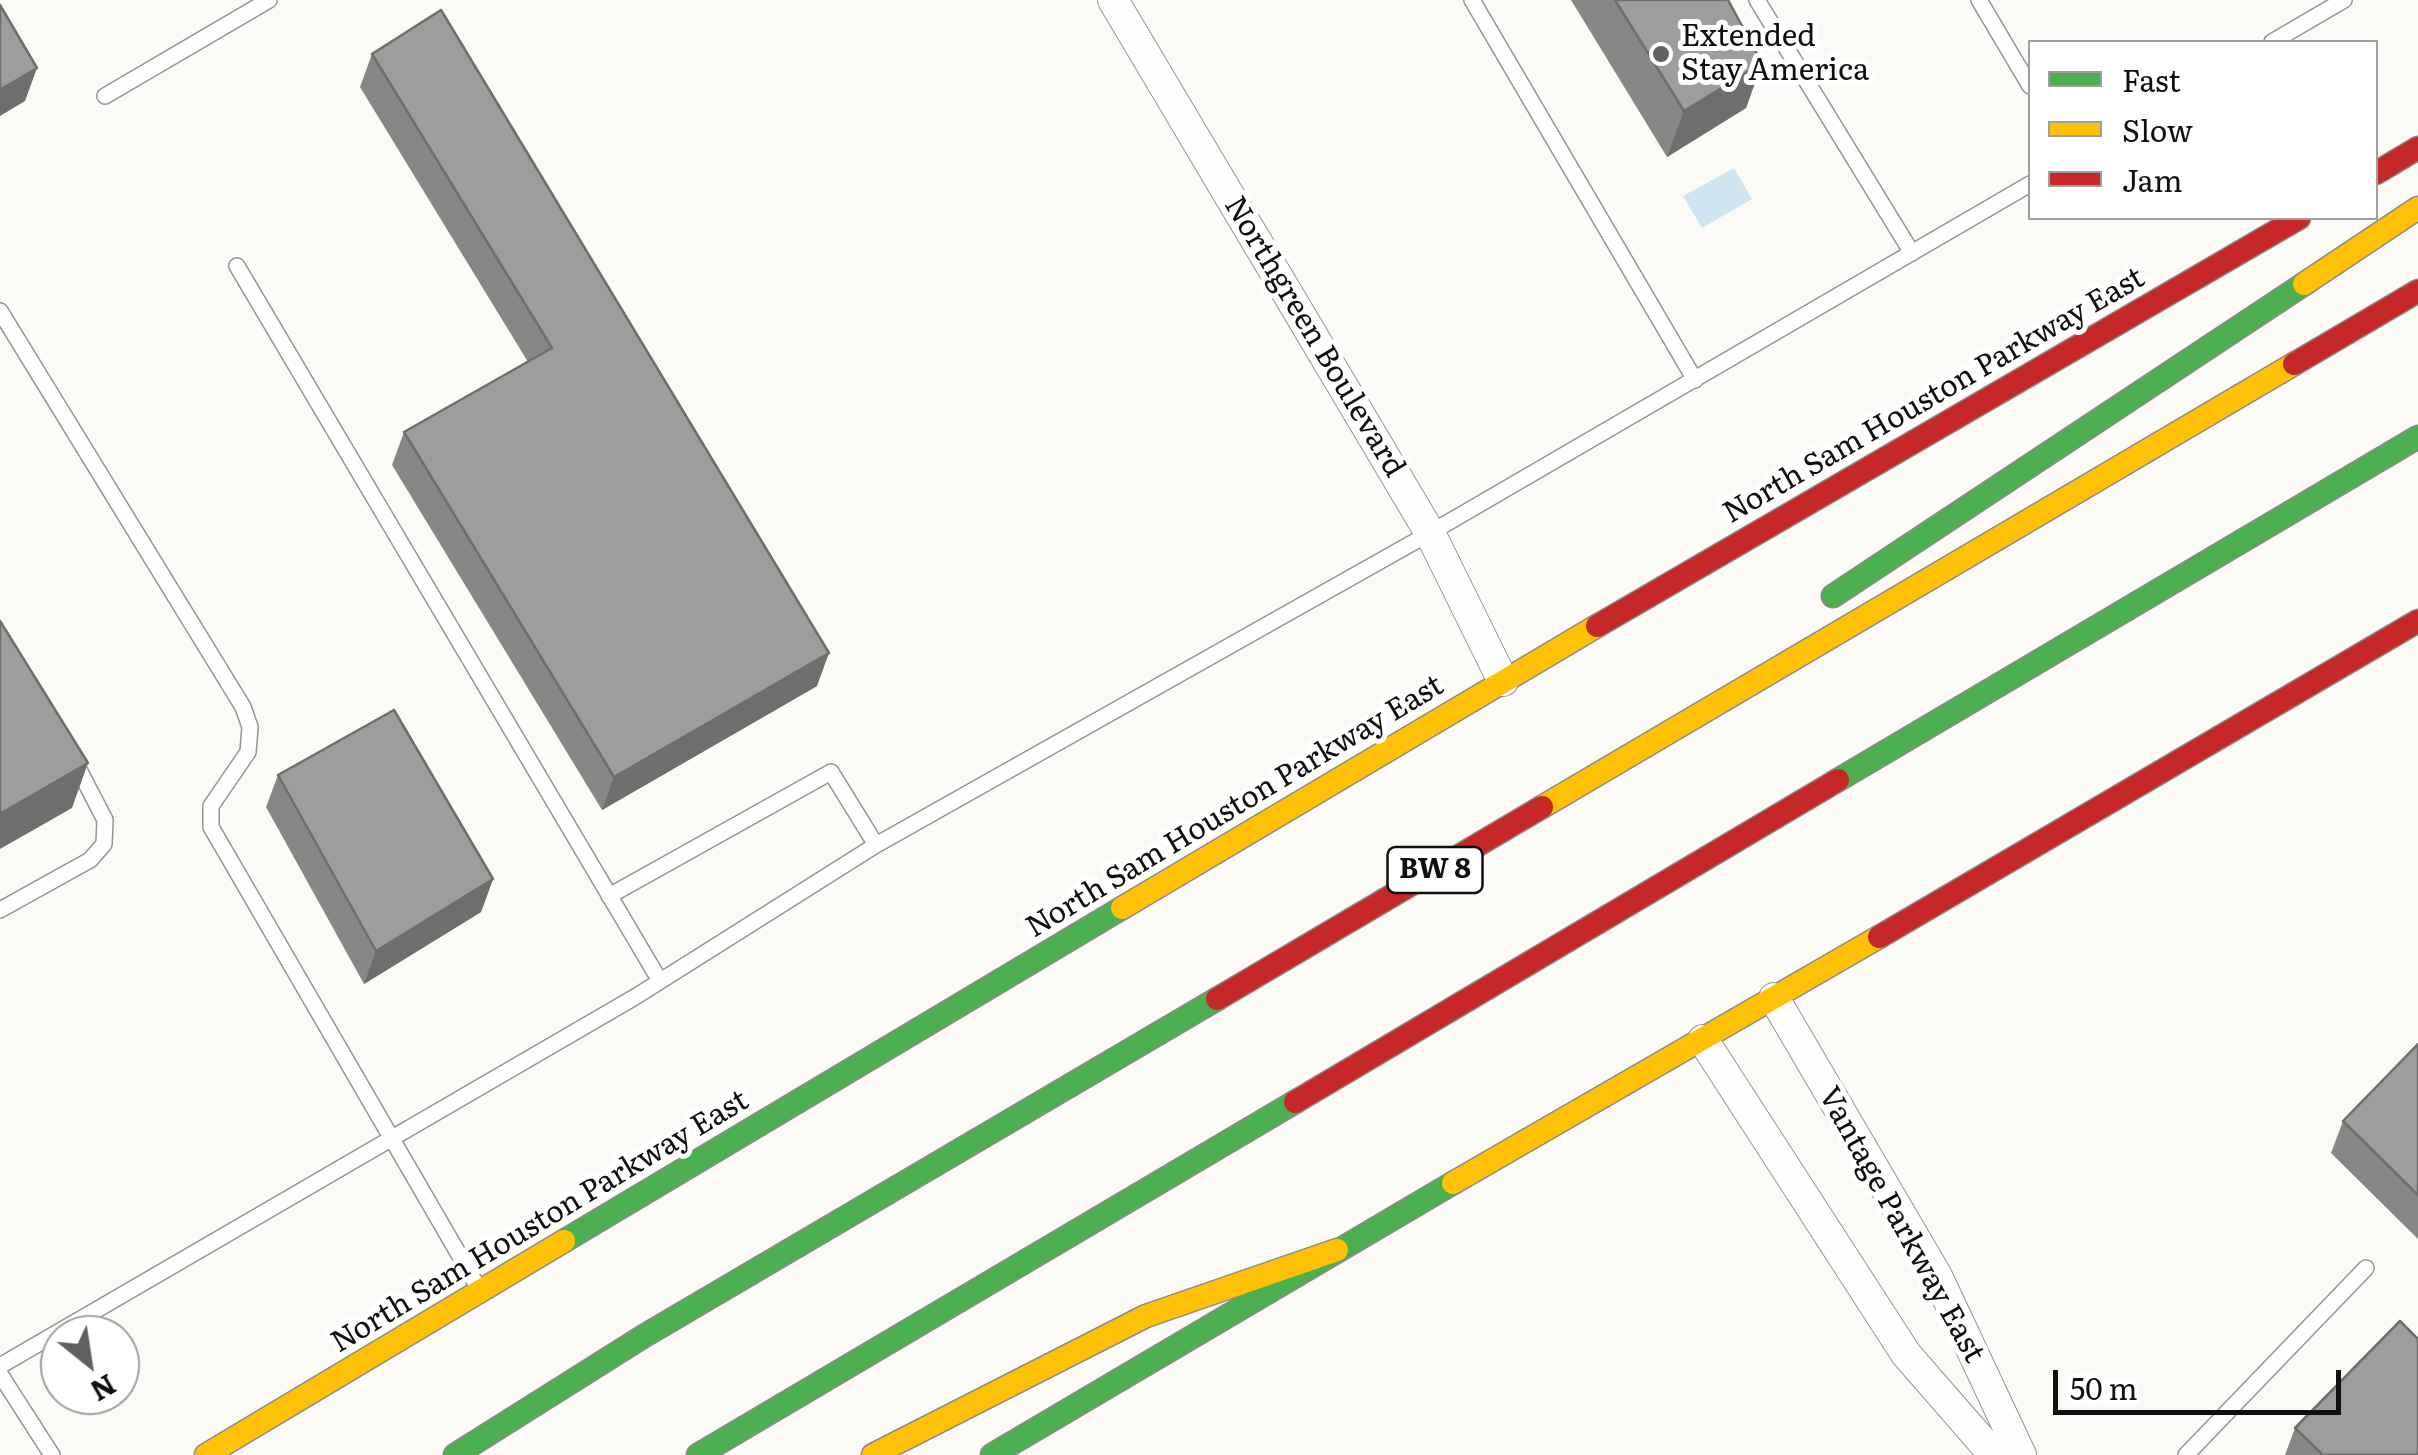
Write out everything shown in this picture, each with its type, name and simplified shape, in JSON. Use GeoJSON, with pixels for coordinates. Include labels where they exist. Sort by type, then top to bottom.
{"type":"FeatureCollection","features":[{"type":"Feature","properties":{"kind":"main road"},"geometry":{"type":"LineString","coordinates":[[2378,172],[2418,148]]}},
{"type":"Feature","properties":{"kind":"main road"},"geometry":{"type":"LineString","coordinates":[[1819,605],[2418,208]]}},
{"type":"Feature","properties":{"kind":"main road","name":"North Sam Houston Parkway East"},"geometry":{"type":"LineString","coordinates":[[206,1455],[1503,681],[2296,220]]}},
{"type":"Feature","properties":{"kind":"main road","name":"BW 8"},"geometry":{"type":"LineString","coordinates":[[455,1455],[661,1326],[2418,291]]}},
{"type":"Feature","properties":{"kind":"main road"},"geometry":{"type":"LineString","coordinates":[[698,1455],[2418,437]]}},
{"type":"Feature","properties":{"kind":"main road"},"geometry":{"type":"LineString","coordinates":[[992,1455],[2418,622]]}},
{"type":"Feature","properties":{"kind":"main road"},"geometry":{"type":"LineString","coordinates":[[1326,934],[1671,704]]}},
{"type":"Feature","properties":{"kind":"main road"},"geometry":{"type":"LineString","coordinates":[[873,1455],[1146,1316],[1337,1250]]}},
{"type":"Feature","properties":{"kind":"street","name":"Northgreen Boulevard"},"geometry":{"type":"LineString","coordinates":[[1113,0],[1430,532],[1503,681]]}},
{"type":"Feature","properties":{"kind":"street","name":"Vantage Parkway East"},"geometry":{"type":"LineString","coordinates":[[1774,998],[1937,1276],[2021,1455]]}},
{"type":"Feature","properties":{"kind":"street","name":"Vantage Parkway East"},"geometry":{"type":"LineString","coordinates":[[1704,1040],[1906,1354],[1994,1455]]}},
{"type":"Feature","properties":{"kind":"lane"},"geometry":{"type":"LineString","coordinates":[[105,96],[268,0]]}},
{"type":"Feature","properties":{"kind":"lane"},"geometry":{"type":"LineString","coordinates":[[1472,0],[1695,380]]}},
{"type":"Feature","properties":{"kind":"lane"},"geometry":{"type":"LineString","coordinates":[[1757,0],[1912,254]]}},
{"type":"Feature","properties":{"kind":"lane"},"geometry":{"type":"LineString","coordinates":[[1979,0],[2028,83]]}},
{"type":"Feature","properties":{"kind":"lane"},"geometry":{"type":"LineString","coordinates":[[2275,40],[2318,7],[2344,0]]}},
{"type":"Feature","properties":{"kind":"lane"},"geometry":{"type":"LineString","coordinates":[[0,1366],[660,982],[876,845],[1430,532],[2028,185]]}},
{"type":"Feature","properties":{"kind":"lane"},"geometry":{"type":"LineString","coordinates":[[237,266],[660,982]]}},
{"type":"Feature","properties":{"kind":"lane"},"geometry":{"type":"LineString","coordinates":[[0,311],[244,706],[250,727],[248,752],[211,806],[211,827],[481,1292]]}},
{"type":"Feature","properties":{"kind":"lane"},"geometry":{"type":"LineString","coordinates":[[0,910],[90,860],[104,844],[105,820],[62,740]]}},
{"type":"Feature","properties":{"kind":"lane"},"geometry":{"type":"LineString","coordinates":[[609,896],[831,772],[876,845]]}},
{"type":"Feature","properties":{"kind":"lane"},"geometry":{"type":"LineString","coordinates":[[2186,1455],[2366,1268]]}},
{"type":"Feature","properties":{"kind":"lane"},"geometry":{"type":"LineString","coordinates":[[0,1374],[52,1455]]}},
{"type":"Feature","properties":{"kind":"water"},"geometry":{"type":"Polygon","coordinates":[[[1734,168],[1752,199],[1702,228],[1683,196],[1734,168]]]}},
{"type":"Feature","properties":{"kind":"building"},"geometry":{"type":"Polygon","coordinates":[[[1615,0],[1728,0],[1762,63],[1684,111],[1615,0]]]}},
{"type":"Feature","properties":{"kind":"building"},"geometry":{"type":"Polygon","coordinates":[[[0,5],[37,68],[0,90],[0,5]]]}},
{"type":"Feature","properties":{"kind":"building"},"geometry":{"type":"Polygon","coordinates":[[[441,10],[829,653],[614,777],[404,432],[552,348],[372,54],[441,10]]]}},
{"type":"Feature","properties":{"kind":"building"},"geometry":{"type":"Polygon","coordinates":[[[0,621],[88,763],[0,814],[0,621]]]}},
{"type":"Feature","properties":{"kind":"building"},"geometry":{"type":"Polygon","coordinates":[[[394,710],[493,879],[376,951],[278,775],[394,710]]]}},
{"type":"Feature","properties":{"kind":"building"},"geometry":{"type":"Polygon","coordinates":[[[2418,1044],[2418,1195],[2343,1121],[2418,1044]]]}},
{"type":"Feature","properties":{"kind":"building"},"geometry":{"type":"Polygon","coordinates":[[[2400,1321],[2418,1339],[2418,1455],[2323,1455],[2295,1428],[2400,1321]]]}},
{"type":"Feature","properties":{"kind":"traffic: fast"},"geometry":{"type":"LineString","coordinates":[[1833,596],[2304,284]]}},
{"type":"Feature","properties":{"kind":"traffic: fast"},"geometry":{"type":"LineString","coordinates":[[1838,780],[2418,437]]}},
{"type":"Feature","properties":{"kind":"traffic: fast"},"geometry":{"type":"LineString","coordinates":[[564,1241],[1122,908]]}},
{"type":"Feature","properties":{"kind":"traffic: fast"},"geometry":{"type":"LineString","coordinates":[[455,1455],[644,1336],[1217,999]]}},
{"type":"Feature","properties":{"kind":"traffic: fast"},"geometry":{"type":"LineString","coordinates":[[698,1455],[1295,1102]]}},
{"type":"Feature","properties":{"kind":"traffic: fast"},"geometry":{"type":"LineString","coordinates":[[992,1455],[1453,1183]]}},
{"type":"Feature","properties":{"kind":"traffic: slow"},"geometry":{"type":"LineString","coordinates":[[2304,284],[2418,208]]}},
{"type":"Feature","properties":{"kind":"traffic: slow"},"geometry":{"type":"LineString","coordinates":[[1542,807],[2294,364]]}},
{"type":"Feature","properties":{"kind":"traffic: slow"},"geometry":{"type":"LineString","coordinates":[[1122,908],[1597,626]]}},
{"type":"Feature","properties":{"kind":"traffic: slow"},"geometry":{"type":"LineString","coordinates":[[1453,1183],[1879,937]]}},
{"type":"Feature","properties":{"kind":"traffic: slow"},"geometry":{"type":"LineString","coordinates":[[206,1455],[564,1241]]}},
{"type":"Feature","properties":{"kind":"traffic: slow"},"geometry":{"type":"LineString","coordinates":[[873,1455],[1146,1316],[1337,1250]]}},
{"type":"Feature","properties":{"kind":"traffic: jam"},"geometry":{"type":"LineString","coordinates":[[2378,172],[2418,148]]}},
{"type":"Feature","properties":{"kind":"traffic: jam"},"geometry":{"type":"LineString","coordinates":[[1597,626],[2296,220]]}},
{"type":"Feature","properties":{"kind":"traffic: jam"},"geometry":{"type":"LineString","coordinates":[[2294,364],[2418,291]]}},
{"type":"Feature","properties":{"kind":"traffic: jam"},"geometry":{"type":"LineString","coordinates":[[1879,937],[2418,621]]}},
{"type":"Feature","properties":{"kind":"traffic: jam"},"geometry":{"type":"LineString","coordinates":[[1295,1102],[1838,780]]}},
{"type":"Feature","properties":{"kind":"traffic: jam"},"geometry":{"type":"LineString","coordinates":[[1217,999],[1542,807]]}},
{"type":"Feature","properties":{"kind":"place","name":"Extended Stay America"},"geometry":{"type":"Point","coordinates":[1661,54]}}]}
